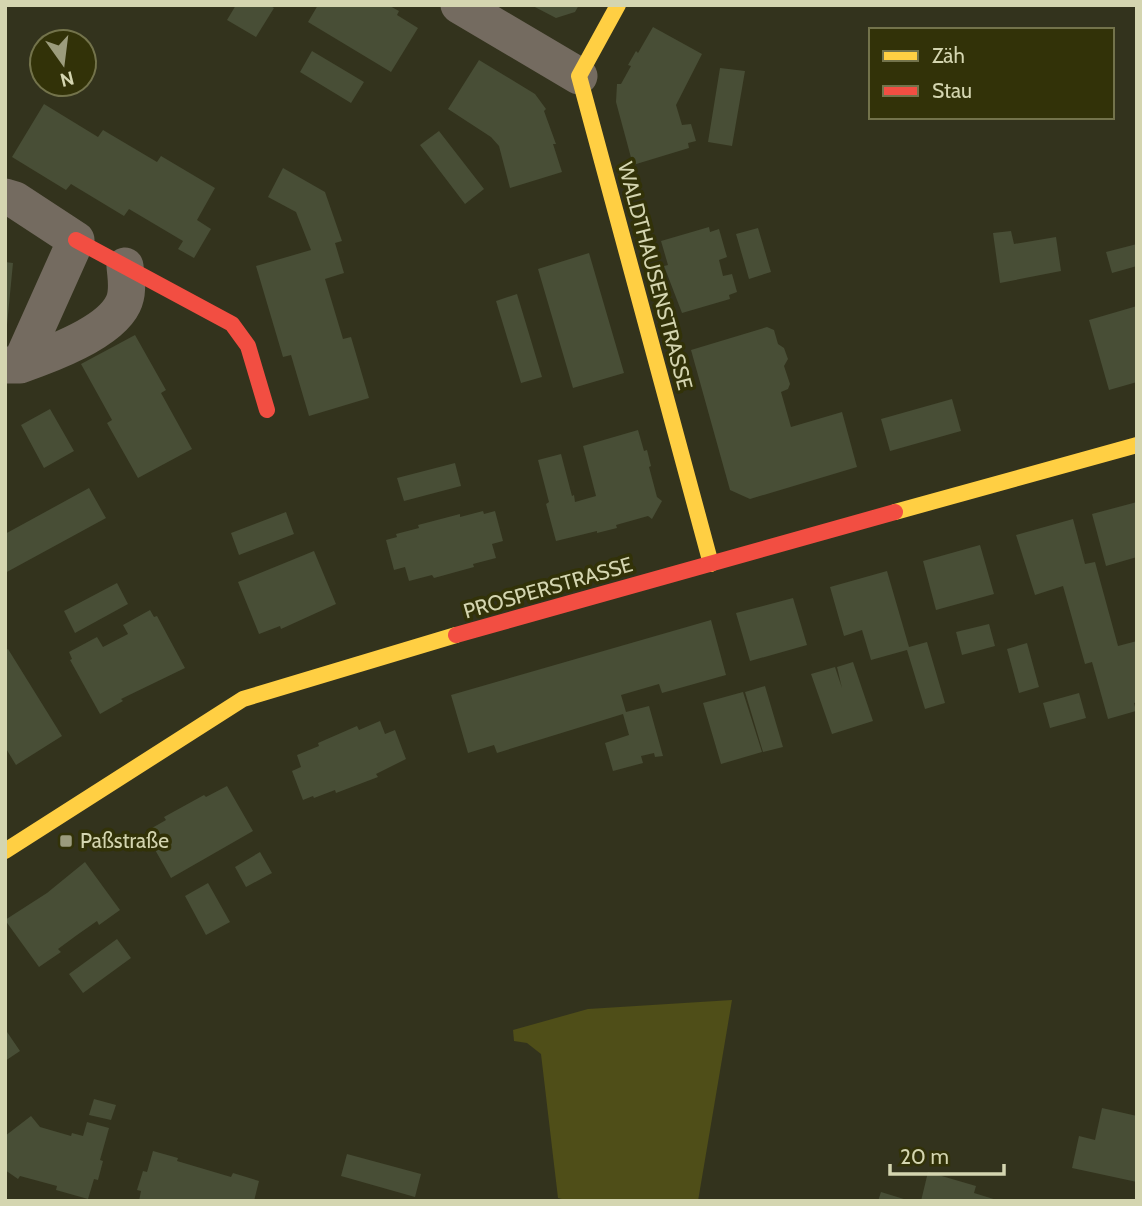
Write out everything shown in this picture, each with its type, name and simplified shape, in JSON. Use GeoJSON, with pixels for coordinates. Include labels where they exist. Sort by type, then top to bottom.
{"type":"FeatureCollection","features":[{"type":"Feature","properties":{"kind":"main road"},"geometry":{"type":"LineString","coordinates":[[579,76],[618,5]]}},
{"type":"Feature","properties":{"kind":"main road","name":"WALDTHAUSENSTRASSE"},"geometry":{"type":"LineString","coordinates":[[579,76],[711,564]]}},
{"type":"Feature","properties":{"kind":"main road"},"geometry":{"type":"LineString","coordinates":[[76,240],[232,324],[248,346],[267,410]]}},
{"type":"Feature","properties":{"kind":"main road","name":"PROSPERSTRASSE"},"geometry":{"type":"LineString","coordinates":[[5,851],[243,699],[442,639],[1137,445]]}},
{"type":"Feature","properties":{"kind":"street"},"geometry":{"type":"LineString","coordinates":[[459,5],[579,76]]}},
{"type":"Feature","properties":{"kind":"street"},"geometry":{"type":"LineString","coordinates":[[5,197],[15,200],[76,240],[13,365]]}},
{"type":"Feature","properties":{"kind":"street"},"geometry":{"type":"LineString","coordinates":[[13,365],[66,349],[110,320],[122,306],[127,293],[125,266]]}},
{"type":"Feature","properties":{"kind":"shaded area"},"geometry":{"type":"Polygon","coordinates":[[[732,1000],[698,1201],[570,1201],[558,1198],[541,1054],[527,1043],[514,1041],[513,1030],[588,1009],[732,1000]]]}},
{"type":"Feature","properties":{"kind":"building"},"geometry":{"type":"Polygon","coordinates":[[[236,5],[269,5],[274,8],[256,37],[227,20],[236,5]]]}},
{"type":"Feature","properties":{"kind":"building"},"geometry":{"type":"Polygon","coordinates":[[[318,5],[388,5],[399,11],[397,15],[418,28],[391,72],[308,22],[318,5]]]}},
{"type":"Feature","properties":{"kind":"building"},"geometry":{"type":"Polygon","coordinates":[[[531,5],[579,5],[575,12],[556,18],[531,5]]]}},
{"type":"Feature","properties":{"kind":"building"},"geometry":{"type":"Polygon","coordinates":[[[653,27],[702,54],[676,105],[682,125],[691,124],[696,141],[688,143],[689,148],[633,165],[616,102],[617,84],[621,84],[631,66],[628,65],[653,27]]]}},
{"type":"Feature","properties":{"kind":"building"},"geometry":{"type":"Polygon","coordinates":[[[312,51],[364,82],[351,103],[300,72],[312,51]]]}},
{"type":"Feature","properties":{"kind":"building"},"geometry":{"type":"Polygon","coordinates":[[[479,60],[535,94],[546,109],[544,111],[556,144],[553,144],[562,172],[510,188],[499,146],[491,137],[448,109],[479,60]]]}},
{"type":"Feature","properties":{"kind":"building"},"geometry":{"type":"Polygon","coordinates":[[[720,68],[745,71],[732,146],[708,142],[720,68]]]}},
{"type":"Feature","properties":{"kind":"building"},"geometry":{"type":"Polygon","coordinates":[[[44,104],[98,137],[103,130],[157,162],[161,156],[215,188],[197,220],[211,229],[194,258],[178,249],[183,241],[129,209],[124,216],[71,184],[66,190],[12,157],[44,104]]]}},
{"type":"Feature","properties":{"kind":"building"},"geometry":{"type":"Polygon","coordinates":[[[439,131],[484,189],[465,204],[420,145],[439,131]]]}},
{"type":"Feature","properties":{"kind":"building"},"geometry":{"type":"Polygon","coordinates":[[[283,168],[325,192],[342,241],[335,243],[344,273],[325,279],[343,339],[351,337],[369,398],[309,416],[291,355],[283,357],[256,266],[311,250],[296,212],[268,197],[283,168]]]}},
{"type":"Feature","properties":{"kind":"building"},"geometry":{"type":"Polygon","coordinates":[[[709,227],[710,232],[719,229],[727,257],[719,260],[723,276],[732,274],[737,292],[729,295],[730,299],[682,313],[664,266],[668,265],[661,241],[709,227]]]}},
{"type":"Feature","properties":{"kind":"building"},"geometry":{"type":"Polygon","coordinates":[[[758,228],[771,272],[749,279],[736,234],[758,228]]]}},
{"type":"Feature","properties":{"kind":"building"},"geometry":{"type":"Polygon","coordinates":[[[1011,231],[1014,244],[1056,237],[1061,271],[1000,283],[993,233],[1011,231]]]}},
{"type":"Feature","properties":{"kind":"building"},"geometry":{"type":"Polygon","coordinates":[[[1137,244],[1137,266],[1112,273],[1106,252],[1137,244]]]}},
{"type":"Feature","properties":{"kind":"building"},"geometry":{"type":"Polygon","coordinates":[[[589,253],[624,373],[573,388],[538,269],[589,253]]]}},
{"type":"Feature","properties":{"kind":"building"},"geometry":{"type":"Polygon","coordinates":[[[5,262],[13,263],[7,325],[5,325],[5,262]]]}},
{"type":"Feature","properties":{"kind":"building"},"geometry":{"type":"Polygon","coordinates":[[[517,294],[542,377],[521,383],[496,301],[517,294]]]}},
{"type":"Feature","properties":{"kind":"building"},"geometry":{"type":"Polygon","coordinates":[[[1137,306],[1137,382],[1109,390],[1089,320],[1137,306]]]}},
{"type":"Feature","properties":{"kind":"building"},"geometry":{"type":"Polygon","coordinates":[[[767,327],[774,330],[778,344],[784,348],[788,359],[784,366],[790,384],[788,389],[781,392],[791,427],[842,412],[857,467],[750,499],[730,490],[691,350],[767,327]]]}},
{"type":"Feature","properties":{"kind":"building"},"geometry":{"type":"Polygon","coordinates":[[[135,335],[166,390],[161,393],[192,449],[138,478],[107,423],[112,420],[81,364],[135,335]]]}},
{"type":"Feature","properties":{"kind":"building"},"geometry":{"type":"Polygon","coordinates":[[[952,399],[961,431],[890,451],[881,419],[952,399]]]}},
{"type":"Feature","properties":{"kind":"building"},"geometry":{"type":"Polygon","coordinates":[[[50,409],[74,451],[44,468],[21,425],[50,409]]]}},
{"type":"Feature","properties":{"kind":"building"},"geometry":{"type":"Polygon","coordinates":[[[638,430],[644,451],[647,450],[657,497],[662,501],[652,519],[648,516],[616,525],[617,528],[556,541],[538,460],[561,454],[575,502],[596,496],[583,446],[638,430]]]}},
{"type":"Feature","properties":{"kind":"building"},"geometry":{"type":"Polygon","coordinates":[[[455,463],[461,486],[404,501],[397,478],[455,463]]]}},
{"type":"Feature","properties":{"kind":"building"},"geometry":{"type":"Polygon","coordinates":[[[89,488],[106,518],[5,573],[5,534],[89,488]]]}},
{"type":"Feature","properties":{"kind":"building"},"geometry":{"type":"Polygon","coordinates":[[[1137,502],[1137,557],[1106,566],[1092,514],[1137,502]]]}},
{"type":"Feature","properties":{"kind":"building"},"geometry":{"type":"Polygon","coordinates":[[[483,511],[484,514],[495,511],[503,541],[492,544],[496,558],[434,578],[432,575],[409,581],[405,567],[394,570],[386,540],[397,537],[396,534],[419,528],[418,525],[483,511]]]}},
{"type":"Feature","properties":{"kind":"building"},"geometry":{"type":"Polygon","coordinates":[[[286,512],[294,534],[239,555],[231,533],[286,512]]]}},
{"type":"Feature","properties":{"kind":"building"},"geometry":{"type":"Polygon","coordinates":[[[1073,519],[1085,564],[1095,562],[1118,646],[1137,641],[1137,702],[1134,703],[1136,711],[1108,719],[1092,662],[1085,664],[1063,586],[1035,595],[1016,535],[1073,519]]]}},
{"type":"Feature","properties":{"kind":"building"},"geometry":{"type":"Polygon","coordinates":[[[980,545],[994,594],[936,610],[923,561],[980,545]]]}},
{"type":"Feature","properties":{"kind":"building"},"geometry":{"type":"Polygon","coordinates":[[[314,551],[336,604],[281,629],[280,626],[259,634],[238,582],[314,551]]]}},
{"type":"Feature","properties":{"kind":"building"},"geometry":{"type":"Polygon","coordinates":[[[887,571],[909,647],[927,642],[945,703],[925,709],[907,650],[871,660],[862,630],[844,636],[830,587],[887,571]]]}},
{"type":"Feature","properties":{"kind":"building"},"geometry":{"type":"Polygon","coordinates":[[[117,583],[128,604],[75,633],[64,611],[117,583]]]}},
{"type":"Feature","properties":{"kind":"building"},"geometry":{"type":"Polygon","coordinates":[[[793,598],[807,645],[750,661],[736,613],[793,598]]]}},
{"type":"Feature","properties":{"kind":"building"},"geometry":{"type":"Polygon","coordinates":[[[150,610],[154,617],[157,616],[185,668],[121,699],[123,701],[100,714],[70,660],[72,659],[69,652],[97,637],[103,647],[128,634],[123,625],[150,610]]]}},
{"type":"Feature","properties":{"kind":"building"},"geometry":{"type":"Polygon","coordinates":[[[711,620],[726,675],[662,693],[659,684],[621,695],[626,712],[649,706],[663,756],[655,757],[654,753],[641,756],[643,763],[613,771],[605,743],[629,735],[623,714],[497,753],[494,745],[468,753],[451,695],[711,620]]]}},
{"type":"Feature","properties":{"kind":"building"},"geometry":{"type":"Polygon","coordinates":[[[989,624],[995,646],[962,655],[956,632],[989,624]]]}},
{"type":"Feature","properties":{"kind":"building"},"geometry":{"type":"Polygon","coordinates":[[[1027,643],[1039,687],[1019,693],[1007,649],[1027,643]]]}},
{"type":"Feature","properties":{"kind":"building"},"geometry":{"type":"Polygon","coordinates":[[[8,649],[62,736],[16,765],[5,747],[5,651],[8,649]]]}},
{"type":"Feature","properties":{"kind":"building"},"geometry":{"type":"Polygon","coordinates":[[[853,662],[873,721],[832,734],[811,674],[835,667],[842,688],[837,667],[853,662]]]}},
{"type":"Feature","properties":{"kind":"building"},"geometry":{"type":"Polygon","coordinates":[[[765,686],[783,747],[763,752],[745,692],[765,686]]]}},
{"type":"Feature","properties":{"kind":"building"},"geometry":{"type":"Polygon","coordinates":[[[743,692],[762,752],[721,764],[703,703],[743,692]]]}},
{"type":"Feature","properties":{"kind":"building"},"geometry":{"type":"Polygon","coordinates":[[[1079,693],[1086,718],[1050,728],[1043,703],[1079,693]]]}},
{"type":"Feature","properties":{"kind":"building"},"geometry":{"type":"Polygon","coordinates":[[[380,721],[385,734],[395,730],[406,759],[376,774],[378,777],[336,793],[335,790],[303,800],[292,771],[301,767],[297,755],[357,726],[359,730],[380,721]]]}},
{"type":"Feature","properties":{"kind":"building"},"geometry":{"type":"Polygon","coordinates":[[[227,786],[253,831],[171,878],[145,832],[166,820],[164,817],[227,786]]]}},
{"type":"Feature","properties":{"kind":"building"},"geometry":{"type":"Polygon","coordinates":[[[260,852],[272,873],[246,887],[235,867],[260,852]]]}},
{"type":"Feature","properties":{"kind":"building"},"geometry":{"type":"Polygon","coordinates":[[[85,862],[120,910],[99,925],[97,921],[77,935],[58,949],[61,952],[39,967],[5,920],[47,893],[85,862]]]}},
{"type":"Feature","properties":{"kind":"building"},"geometry":{"type":"Polygon","coordinates":[[[208,883],[230,922],[206,935],[185,896],[208,883]]]}},
{"type":"Feature","properties":{"kind":"building"},"geometry":{"type":"Polygon","coordinates":[[[117,939],[131,958],[83,993],[69,974],[117,939]]]}},
{"type":"Feature","properties":{"kind":"building"},"geometry":{"type":"Polygon","coordinates":[[[5,1029],[20,1051],[5,1061],[5,1029]]]}},
{"type":"Feature","properties":{"kind":"building"},"geometry":{"type":"Polygon","coordinates":[[[94,1099],[116,1105],[111,1120],[89,1115],[94,1099]]]}},
{"type":"Feature","properties":{"kind":"building"},"geometry":{"type":"Polygon","coordinates":[[[1102,1108],[1137,1116],[1137,1182],[1072,1168],[1079,1136],[1095,1140],[1102,1108]]]}},
{"type":"Feature","properties":{"kind":"building"},"geometry":{"type":"Polygon","coordinates":[[[31,1116],[40,1127],[71,1136],[72,1133],[83,1136],[87,1122],[109,1128],[100,1160],[103,1161],[98,1180],[94,1179],[88,1199],[56,1190],[57,1186],[20,1176],[18,1179],[5,1170],[5,1136],[31,1116]]]}},
{"type":"Feature","properties":{"kind":"building"},"geometry":{"type":"Polygon","coordinates":[[[153,1151],[231,1177],[233,1173],[259,1181],[254,1201],[139,1201],[141,1191],[137,1190],[143,1171],[147,1172],[153,1151]]]}},
{"type":"Feature","properties":{"kind":"building"},"geometry":{"type":"Polygon","coordinates":[[[347,1154],[421,1174],[415,1197],[341,1176],[347,1154]]]}},
{"type":"Feature","properties":{"kind":"building"},"geometry":{"type":"Polygon","coordinates":[[[928,1172],[976,1186],[974,1193],[1000,1201],[921,1201],[928,1172]]]}},
{"type":"Feature","properties":{"kind":"building"},"geometry":{"type":"Polygon","coordinates":[[[881,1192],[907,1200],[907,1201],[878,1201],[881,1192]]]}},
{"type":"Feature","properties":{"kind":"traffic: slow"},"geometry":{"type":"LineString","coordinates":[[618,5],[579,76],[711,564]]}},
{"type":"Feature","properties":{"kind":"traffic: slow"},"geometry":{"type":"LineString","coordinates":[[895,512],[1137,445]]}},
{"type":"Feature","properties":{"kind":"traffic: slow"},"geometry":{"type":"LineString","coordinates":[[5,851],[243,699],[456,635]]}},
{"type":"Feature","properties":{"kind":"traffic: jam"},"geometry":{"type":"LineString","coordinates":[[76,240],[232,324],[248,346],[267,410]]}},
{"type":"Feature","properties":{"kind":"traffic: jam"},"geometry":{"type":"LineString","coordinates":[[456,635],[895,512]]}},
{"type":"Feature","properties":{"kind":"place","name":"Paßstraße"},"geometry":{"type":"Point","coordinates":[66,841]}}]}
